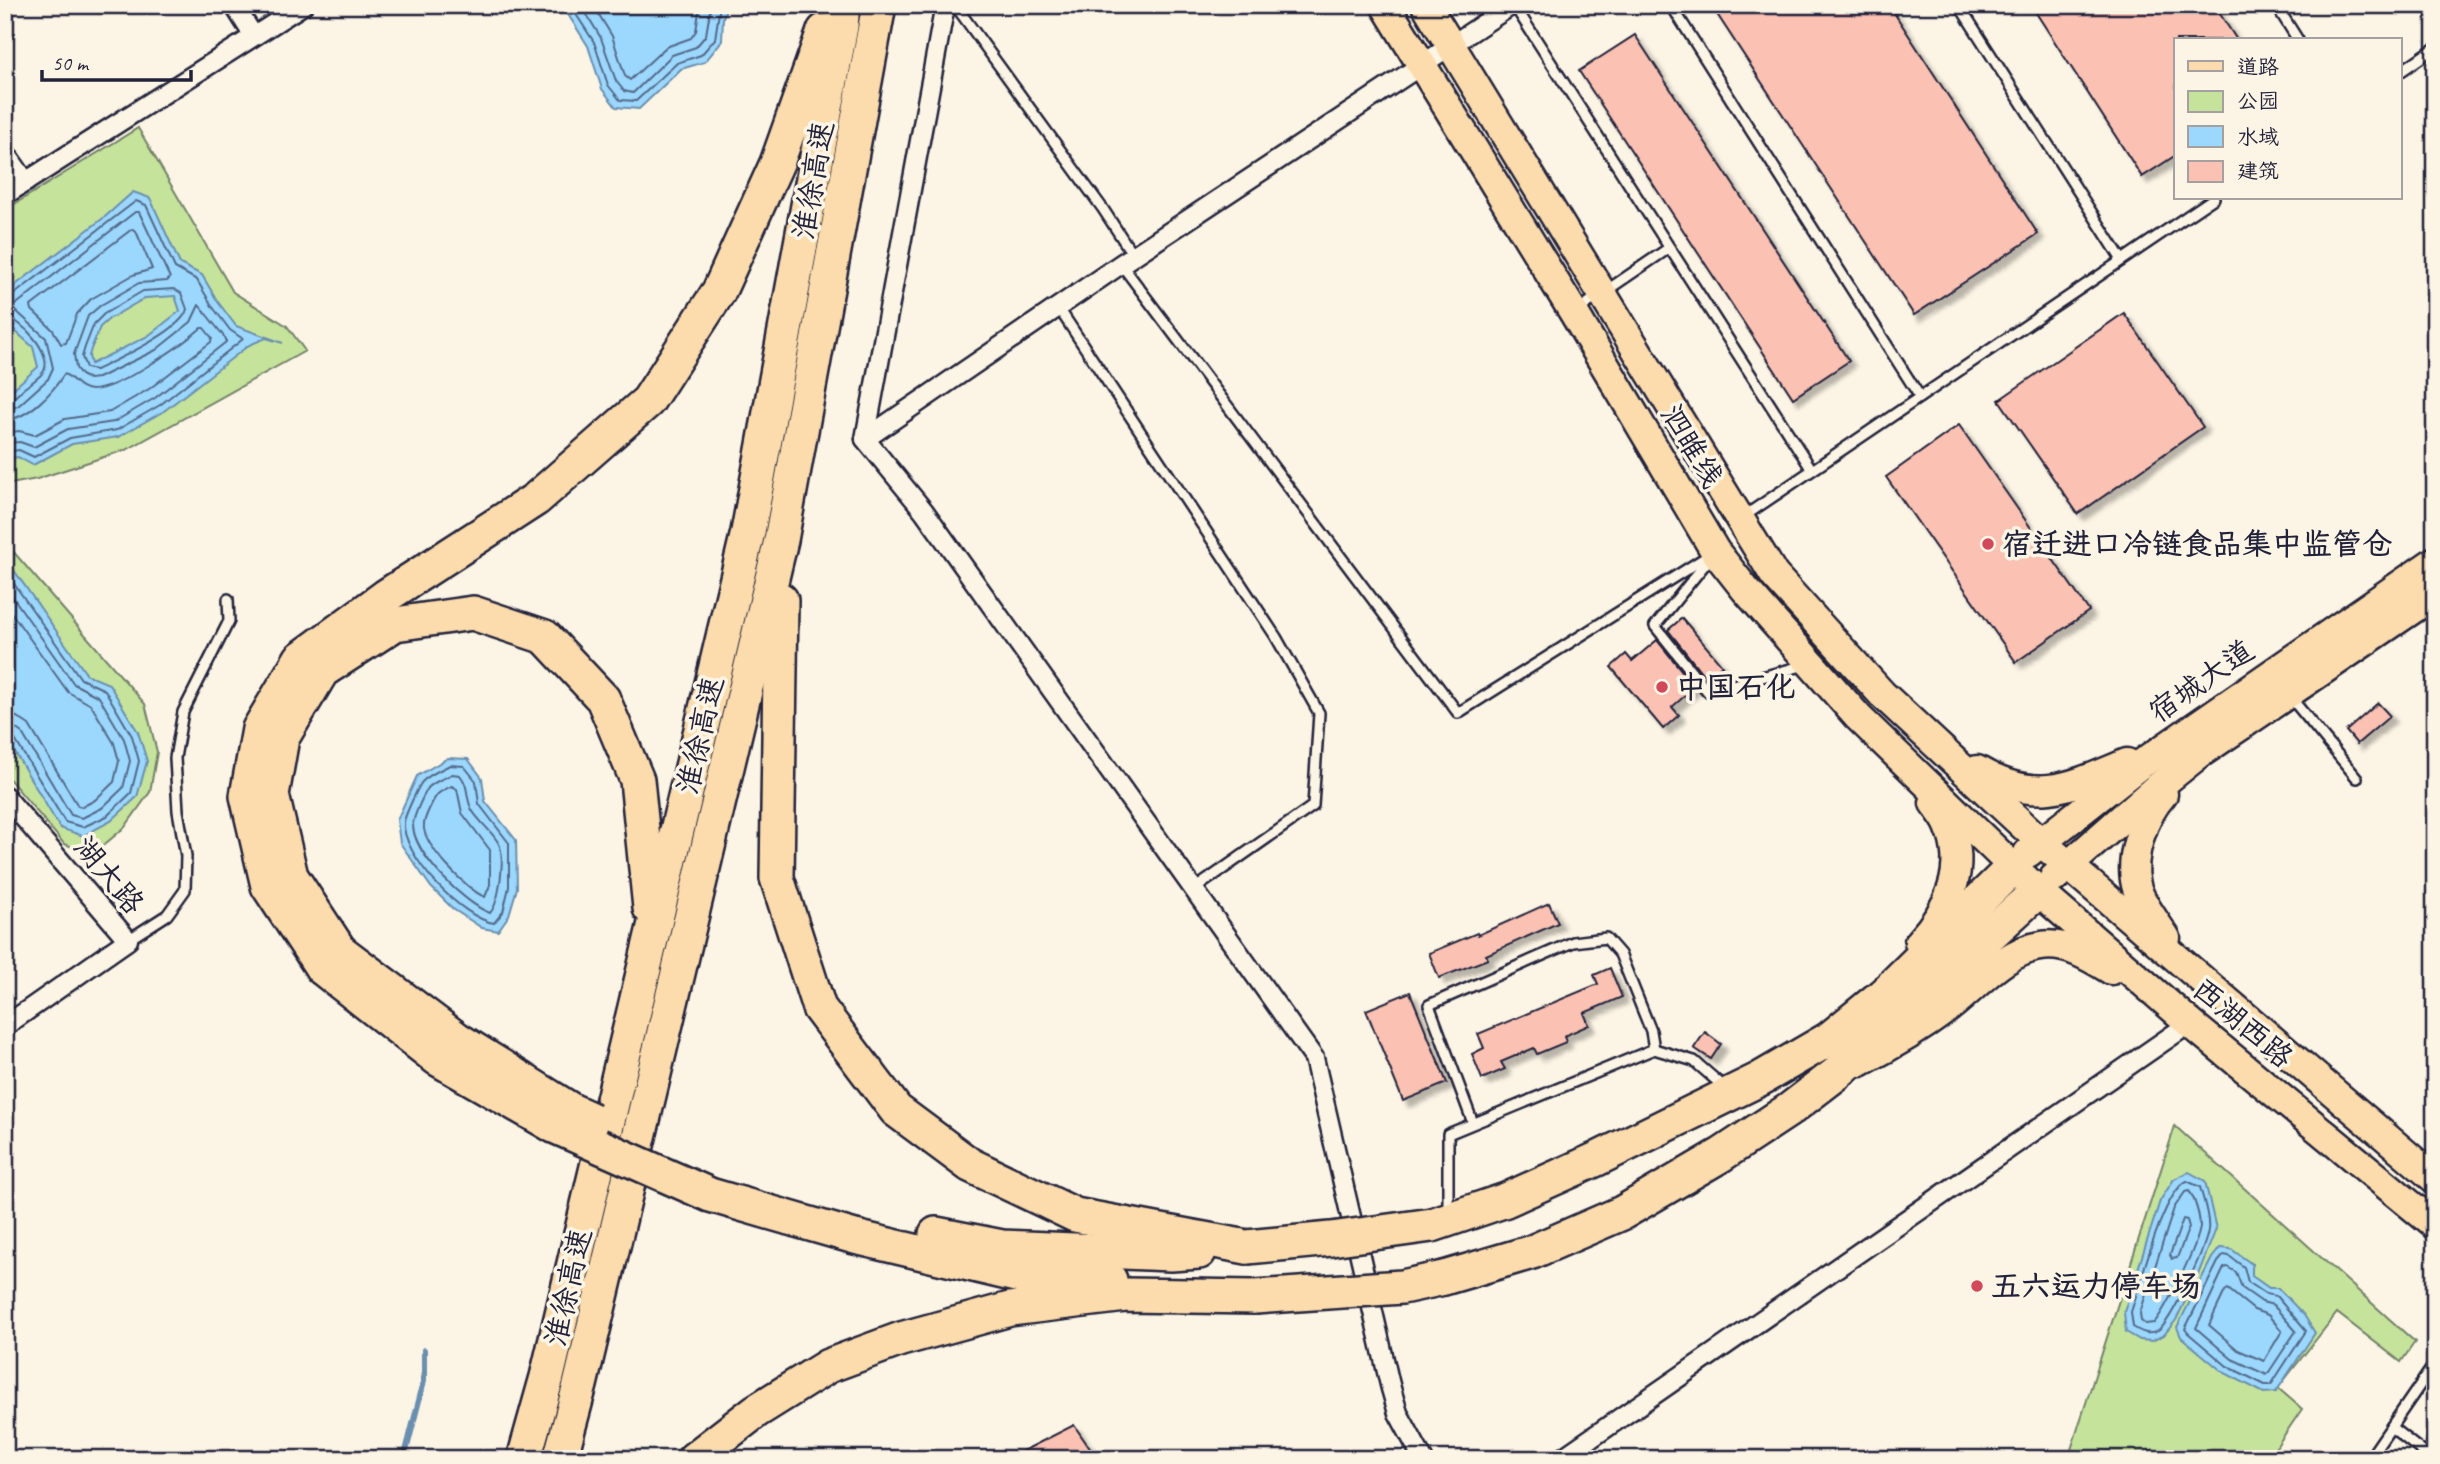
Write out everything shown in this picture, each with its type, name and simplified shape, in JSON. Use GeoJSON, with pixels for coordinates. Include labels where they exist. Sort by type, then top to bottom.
{"type":"FeatureCollection","features":[{"type":"Feature","properties":{"kind":"highway"},"geometry":{"type":"LineString","coordinates":[[833,5],[777,163],[719,291],[648,401],[537,499],[386,596],[301,658],[259,729],[247,796],[268,886],[331,959],[438,1059],[554,1126],[710,1195],[852,1227],[1024,1277],[1168,1282],[1255,1297]]}},
{"type":"Feature","properties":{"kind":"highway","name":"淮徐高速"},"geometry":{"type":"LineString","coordinates":[[524,1459],[547,1377],[748,532],[843,5]]}},
{"type":"Feature","properties":{"kind":"highway","name":"淮徐高速"},"geometry":{"type":"LineString","coordinates":[[560,1459],[580,1385],[781,540],[879,5]]}},
{"type":"Feature","properties":{"kind":"highway"},"geometry":{"type":"LineString","coordinates":[[781,540],[777,878],[819,1008],[895,1110],[970,1165],[1075,1215],[1247,1247]]}},
{"type":"Feature","properties":{"kind":"highway"},"geometry":{"type":"LineString","coordinates":[[331,959],[291,876],[272,795],[282,738],[323,671],[333,664],[395,624],[473,613],[545,637],[603,699],[637,780],[653,932]]}},
{"type":"Feature","properties":{"kind":"highway"},"geometry":{"type":"LineString","coordinates":[[852,1227],[1002,1247],[1171,1254],[1331,1239],[1440,1222],[1506,1200],[1597,1160],[1829,1039],[1884,994],[2013,867]]}},
{"type":"Feature","properties":{"kind":"highway"},"geometry":{"type":"LineString","coordinates":[[694,1459],[756,1411],[828,1366],[901,1339],[1010,1309],[1126,1294],[1255,1297],[1402,1287],[1444,1278],[1532,1252],[1622,1213],[1789,1110],[1836,1074],[2038,891]]}},
{"type":"Feature","properties":{"kind":"main road","name":"泗睢线"},"geometry":{"type":"LineString","coordinates":[[1385,5],[1716,551],[1745,589],[1858,717],[2013,867]]}},
{"type":"Feature","properties":{"kind":"main road","name":"泗睢线"},"geometry":{"type":"LineString","coordinates":[[1426,5],[1774,575],[1882,694],[2042,842]]}},
{"type":"Feature","properties":{"kind":"main road","name":"宿城大道"},"geometry":{"type":"LineString","coordinates":[[2038,891],[2152,791],[2192,744],[2435,561]]}},
{"type":"Feature","properties":{"kind":"main road","name":"宿城大道"},"geometry":{"type":"LineString","coordinates":[[2013,867],[2137,767],[2192,744],[2287,694],[2435,594]]}},
{"type":"Feature","properties":{"kind":"main road"},"geometry":{"type":"LineString","coordinates":[[1941,749],[1994,780],[2042,791],[2066,787],[2192,744]]}},
{"type":"Feature","properties":{"kind":"main road"},"geometry":{"type":"LineString","coordinates":[[2192,744],[2143,827],[2135,860],[2136,884],[2146,908],[2194,973]]}},
{"type":"Feature","properties":{"kind":"main road"},"geometry":{"type":"LineString","coordinates":[[1829,1039],[1923,938],[1943,913],[1952,895],[1956,846],[1949,824],[1906,764]]}},
{"type":"Feature","properties":{"kind":"main road","name":"西湖西路"},"geometry":{"type":"LineString","coordinates":[[2042,842],[2435,1179]]}},
{"type":"Feature","properties":{"kind":"main road","name":"西湖西路"},"geometry":{"type":"LineString","coordinates":[[2013,867],[2166,1003],[2432,1219]]}},
{"type":"Feature","properties":{"kind":"main road"},"geometry":{"type":"LineString","coordinates":[[1836,1074],[1905,1038],[2019,952],[2042,946],[2069,948],[2166,1003]]}},
{"type":"Feature","properties":{"kind":"street"},"geometry":{"type":"LineString","coordinates":[[234,5],[253,36]]}},
{"type":"Feature","properties":{"kind":"street"},"geometry":{"type":"LineString","coordinates":[[5,195],[303,5]]}},
{"type":"Feature","properties":{"kind":"street"},"geometry":{"type":"LineString","coordinates":[[945,5],[865,439],[923,511],[1314,1058],[1390,1385],[1398,1413],[1423,1459]]}},
{"type":"Feature","properties":{"kind":"street"},"geometry":{"type":"LineString","coordinates":[[865,439],[1127,259],[1513,5]]}},
{"type":"Feature","properties":{"kind":"street"},"geometry":{"type":"LineString","coordinates":[[5,152],[26,182]]}},
{"type":"Feature","properties":{"kind":"street","name":"湖大路"},"geometry":{"type":"LineString","coordinates":[[5,796],[128,940],[5,1026]]}},
{"type":"Feature","properties":{"kind":"street"},"geometry":{"type":"LineString","coordinates":[[1562,1459],[2190,1023]]}},
{"type":"Feature","properties":{"kind":"lane"},"geometry":{"type":"LineString","coordinates":[[955,5],[1103,209],[1127,259],[1458,713],[1716,551]]}},
{"type":"Feature","properties":{"kind":"lane"},"geometry":{"type":"LineString","coordinates":[[1513,5],[1812,470]]}},
{"type":"Feature","properties":{"kind":"lane"},"geometry":{"type":"LineString","coordinates":[[1671,5],[1920,397]]}},
{"type":"Feature","properties":{"kind":"lane"},"geometry":{"type":"LineString","coordinates":[[1959,5],[2122,260]]}},
{"type":"Feature","properties":{"kind":"lane"},"geometry":{"type":"LineString","coordinates":[[2276,5],[2297,38]]}},
{"type":"Feature","properties":{"kind":"lane"},"geometry":{"type":"LineString","coordinates":[[2402,71],[2435,48]]}},
{"type":"Feature","properties":{"kind":"lane"},"geometry":{"type":"LineString","coordinates":[[1739,520],[2211,200]]}},
{"type":"Feature","properties":{"kind":"lane"},"geometry":{"type":"LineString","coordinates":[[1574,313],[1669,248]]}},
{"type":"Feature","properties":{"kind":"lane"},"geometry":{"type":"LineString","coordinates":[[1058,307],[1276,637],[1319,713],[1313,806],[1193,890]]}},
{"type":"Feature","properties":{"kind":"lane"},"geometry":{"type":"LineString","coordinates":[[1716,551],[1655,626],[1708,692],[1811,663]]}},
{"type":"Feature","properties":{"kind":"lane"},"geometry":{"type":"LineString","coordinates":[[128,940],[167,915],[184,890],[186,856],[177,811],[175,758],[183,712],[229,621],[228,598]]}},
{"type":"Feature","properties":{"kind":"lane"},"geometry":{"type":"LineString","coordinates":[[2287,694],[2357,778]]}},
{"type":"Feature","properties":{"kind":"lane"},"geometry":{"type":"LineString","coordinates":[[1473,1123],[1429,1005],[1573,942],[1606,938],[1620,954],[1651,1031],[1654,1049]]}},
{"type":"Feature","properties":{"kind":"lane"},"geometry":{"type":"LineString","coordinates":[[1440,1222],[1448,1134],[1654,1049],[1694,1061],[1730,1093]]}},
{"type":"Feature","properties":{"kind":"lane"},"geometry":{"type":"LineString","coordinates":[[2369,1459],[2435,1363]]}},
{"type":"Feature","properties":{"kind":"lane"},"geometry":{"type":"LineString","coordinates":[[2391,1427],[2432,1459]]}},
{"type":"Feature","properties":{"kind":"green space"},"geometry":{"type":"Polygon","coordinates":[[[138,128],[233,292],[287,326],[305,351],[128,449],[37,479],[5,485],[5,210],[138,128]]]}},
{"type":"Feature","properties":{"kind":"green space"},"geometry":{"type":"Polygon","coordinates":[[[5,542],[145,704],[157,752],[150,792],[125,827],[93,854],[64,844],[5,774],[5,542]]]}},
{"type":"Feature","properties":{"kind":"green space"},"geometry":{"type":"Polygon","coordinates":[[[2175,1126],[2415,1342],[2401,1362],[2337,1313],[2278,1388],[2302,1409],[2268,1459],[2068,1459],[2175,1126]]]}},
{"type":"Feature","properties":{"kind":"water"},"geometry":{"type":"Polygon","coordinates":[[[562,5],[727,5],[723,18],[722,41],[705,62],[681,69],[639,109],[616,107],[602,89],[588,46],[562,5]]]}},
{"type":"Feature","properties":{"kind":"water"},"geometry":{"type":"Polygon","coordinates":[[[133,192],[150,198],[180,264],[202,275],[236,326],[283,343],[266,338],[249,345],[164,411],[118,437],[72,444],[33,465],[18,457],[5,459],[5,396],[38,367],[33,347],[5,322],[5,293],[106,216],[133,192]],[[175,296],[145,298],[109,319],[100,327],[91,349],[91,364],[148,336],[180,311],[175,296]]]}},
{"type":"Feature","properties":{"kind":"water"},"geometry":{"type":"Polygon","coordinates":[[[5,562],[11,566],[87,675],[109,684],[138,732],[147,761],[137,797],[111,821],[83,836],[60,828],[5,736],[5,562]]]}},
{"type":"Feature","properties":{"kind":"water"},"geometry":{"type":"Polygon","coordinates":[[[448,758],[468,759],[482,778],[485,801],[516,840],[517,888],[509,915],[498,931],[482,928],[453,909],[431,887],[400,843],[397,820],[417,776],[448,758]]]}},
{"type":"Feature","properties":{"kind":"water"},"geometry":{"type":"Polygon","coordinates":[[[2189,1172],[2205,1181],[2216,1229],[2176,1320],[2164,1335],[2152,1341],[2140,1340],[2126,1332],[2124,1312],[2160,1201],[2174,1179],[2189,1172]]]}},
{"type":"Feature","properties":{"kind":"water"},"geometry":{"type":"Polygon","coordinates":[[[2220,1248],[2231,1249],[2252,1264],[2252,1276],[2269,1288],[2278,1288],[2304,1315],[2315,1333],[2276,1392],[2264,1393],[2223,1372],[2181,1337],[2177,1327],[2212,1258],[2220,1248]]]}},
{"type":"Feature","properties":{"kind":"building"},"geometry":{"type":"Polygon","coordinates":[[[1711,5],[1889,5],[2038,234],[1914,315],[1711,5]]]}},
{"type":"Feature","properties":{"kind":"building"},"geometry":{"type":"Polygon","coordinates":[[[2031,5],[2214,5],[2236,38],[2174,38],[2174,156],[2142,177],[2031,5]]]}},
{"type":"Feature","properties":{"kind":"building"},"geometry":{"type":"Polygon","coordinates":[[[1635,35],[1849,361],[1793,398],[1579,71],[1635,35]]]}},
{"type":"Feature","properties":{"kind":"building"},"geometry":{"type":"Polygon","coordinates":[[[2124,313],[2203,427],[2078,514],[1999,400],[2124,313]]]}},
{"type":"Feature","properties":{"kind":"building","name":"宿迁进口冷链食品集中监管仓"},"geometry":{"type":"Polygon","coordinates":[[[1959,425],[2089,611],[2016,662],[1886,477],[1959,425]]]}},
{"type":"Feature","properties":{"kind":"building"},"geometry":{"type":"Polygon","coordinates":[[[1682,618],[1722,665],[1706,678],[1668,630],[1682,618]]]}},
{"type":"Feature","properties":{"kind":"building","name":"中国石化"},"geometry":{"type":"Polygon","coordinates":[[[1657,640],[1695,687],[1672,707],[1679,715],[1663,729],[1611,667],[1626,654],[1632,661],[1657,640]]]}},
{"type":"Feature","properties":{"kind":"building"},"geometry":{"type":"Polygon","coordinates":[[[2378,703],[2390,716],[2357,744],[2346,731],[2378,703]]]}},
{"type":"Feature","properties":{"kind":"building"},"geometry":{"type":"Polygon","coordinates":[[[1549,903],[1558,923],[1486,955],[1488,959],[1439,978],[1429,953],[1477,933],[1478,935],[1549,903]]]}},
{"type":"Feature","properties":{"kind":"building"},"geometry":{"type":"Polygon","coordinates":[[[1610,968],[1622,997],[1584,1013],[1589,1025],[1564,1036],[1566,1042],[1537,1054],[1534,1048],[1501,1062],[1505,1069],[1482,1079],[1472,1054],[1484,1048],[1478,1034],[1598,984],[1594,975],[1610,968]]]}},
{"type":"Feature","properties":{"kind":"building"},"geometry":{"type":"Polygon","coordinates":[[[1410,992],[1447,1083],[1403,1101],[1366,1010],[1410,992]]]}},
{"type":"Feature","properties":{"kind":"building"},"geometry":{"type":"Polygon","coordinates":[[[1705,1032],[1721,1044],[1711,1059],[1694,1048],[1705,1032]]]}},
{"type":"Feature","properties":{"kind":"building"},"geometry":{"type":"Polygon","coordinates":[[[1074,1425],[1097,1459],[1007,1459],[1074,1425]]]}},
{"type":"Feature","properties":{"kind":"waterway"},"geometry":{"type":"LineString","coordinates":[[404,1459],[424,1381],[424,1350]]}},
{"type":"Feature","properties":{"kind":"place","name":"宿迁进口冷链食品集中监管仓"},"geometry":{"type":"Point","coordinates":[1988,544]}},
{"type":"Feature","properties":{"kind":"place","name":"中国石化"},"geometry":{"type":"Point","coordinates":[1662,687]}},
{"type":"Feature","properties":{"kind":"place","name":"五六运力停车场"},"geometry":{"type":"Point","coordinates":[1977,1286]}}]}
